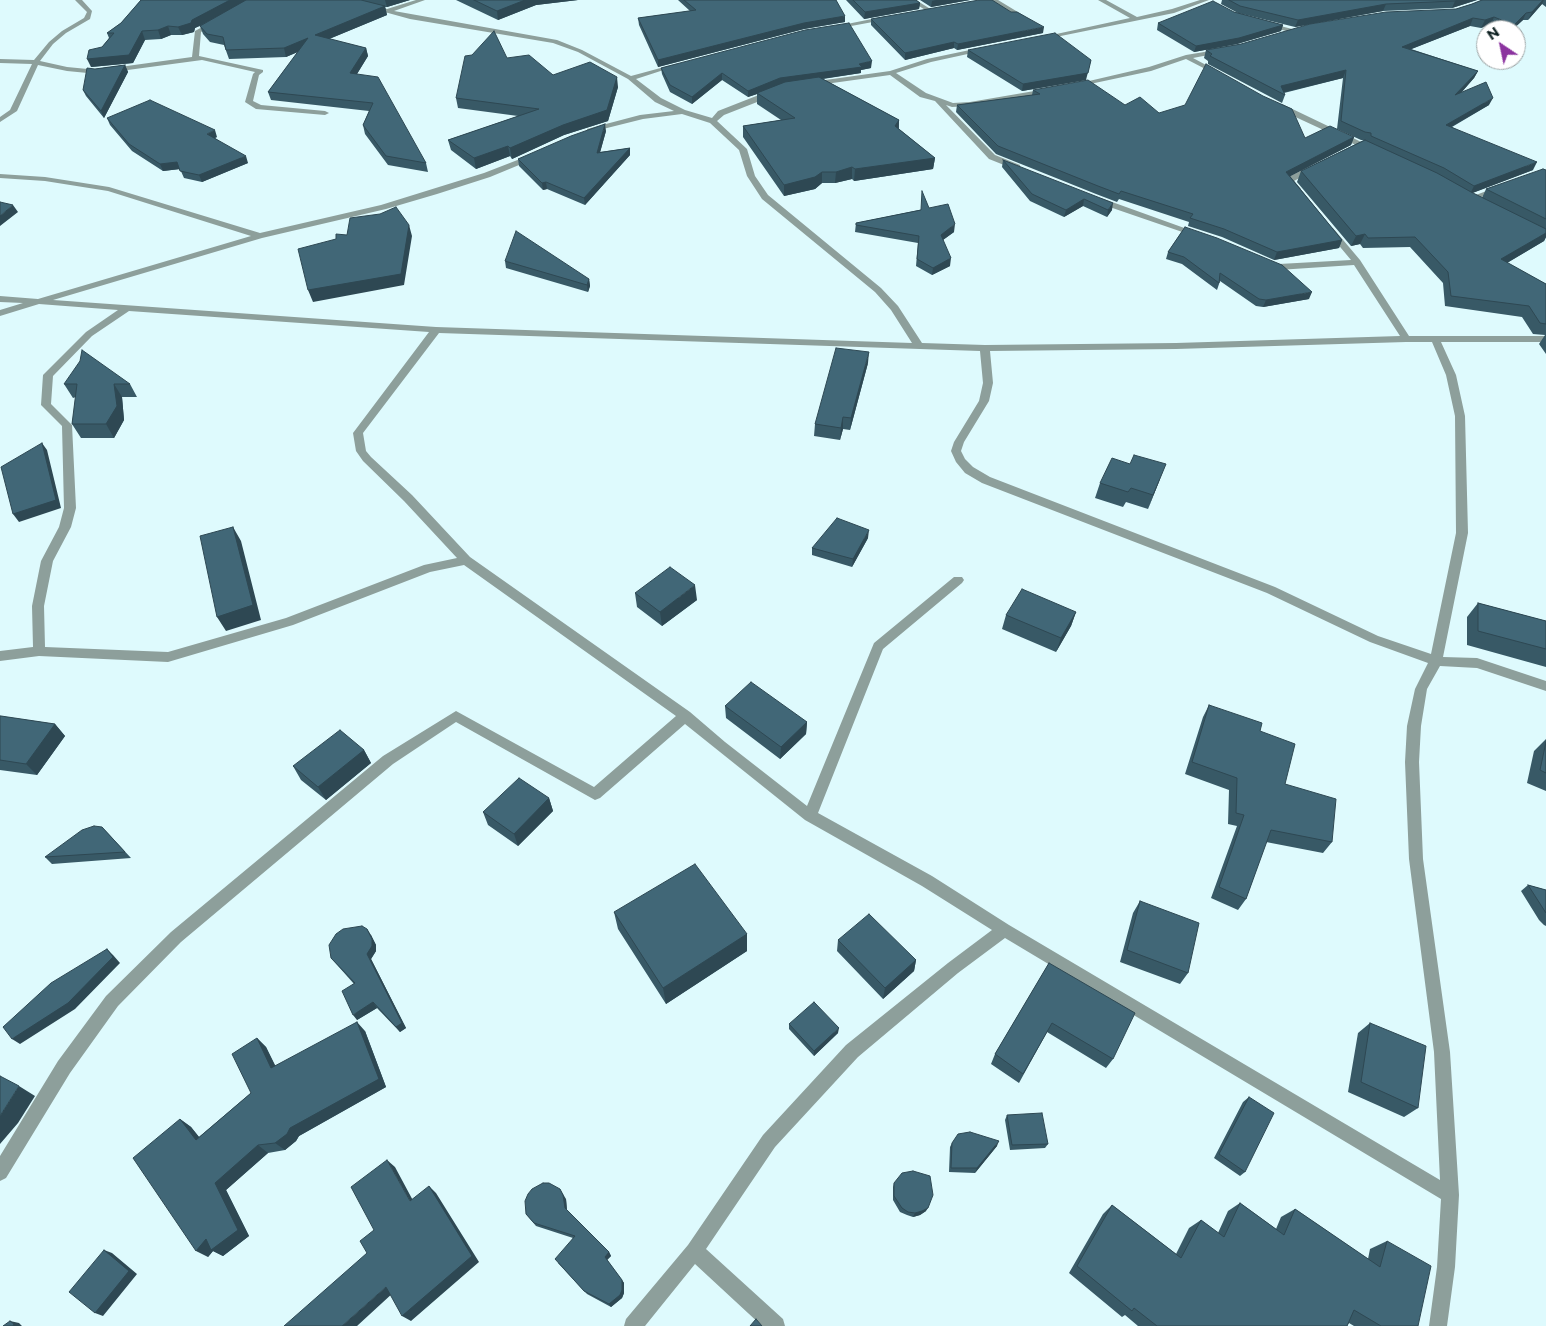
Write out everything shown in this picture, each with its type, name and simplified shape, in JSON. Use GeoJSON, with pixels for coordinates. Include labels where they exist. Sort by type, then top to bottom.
{"type":"FeatureCollection","features":[{"type":"Feature","properties":{"kind":"street"},"geometry":{"type":"LineString","coordinates":[[0,120],[13,111],[36,62],[51,43],[64,32],[87,19],[90,12],[78,0]]}},
{"type":"Feature","properties":{"kind":"street"},"geometry":{"type":"LineString","coordinates":[[344,0],[410,17],[555,41],[580,51],[630,78],[658,100],[682,112],[713,121],[742,149],[751,176],[765,196],[878,290],[895,308],[919,346]]}},
{"type":"Feature","properties":{"kind":"street"},"geometry":{"type":"LineString","coordinates":[[387,11],[422,0]]}},
{"type":"Feature","properties":{"kind":"street"},"geometry":{"type":"LineString","coordinates":[[912,0],[932,10],[920,12]]}},
{"type":"Feature","properties":{"kind":"street"},"geometry":{"type":"LineString","coordinates":[[990,0],[1031,22]]}},
{"type":"Feature","properties":{"kind":"street"},"geometry":{"type":"LineString","coordinates":[[1101,0],[1135,18]]}},
{"type":"Feature","properties":{"kind":"street"},"geometry":{"type":"LineString","coordinates":[[1036,39],[1174,11],[1206,0],[1214,5]]}},
{"type":"Feature","properties":{"kind":"street"},"geometry":{"type":"LineString","coordinates":[[831,28],[893,17]]}},
{"type":"Feature","properties":{"kind":"street"},"geometry":{"type":"LineString","coordinates":[[195,59],[198,31],[222,18]]}},
{"type":"Feature","properties":{"kind":"street"},"geometry":{"type":"LineString","coordinates":[[1258,22],[1297,30],[1276,37]]}},
{"type":"Feature","properties":{"kind":"street"},"geometry":{"type":"LineString","coordinates":[[1047,31],[1054,35]]}},
{"type":"Feature","properties":{"kind":"street"},"geometry":{"type":"LineString","coordinates":[[799,86],[891,73],[929,60],[992,48]]}},
{"type":"Feature","properties":{"kind":"street"},"geometry":{"type":"LineString","coordinates":[[1072,86],[1151,68],[1186,56],[1230,49]]}},
{"type":"Feature","properties":{"kind":"street"},"geometry":{"type":"LineString","coordinates":[[1186,56],[1227,78]]}},
{"type":"Feature","properties":{"kind":"street"},"geometry":{"type":"LineString","coordinates":[[0,61],[36,62],[67,69],[98,72],[202,58],[261,71],[256,74],[249,97],[249,102],[259,107],[325,113]]}},
{"type":"Feature","properties":{"kind":"street"},"geometry":{"type":"LineString","coordinates":[[630,78],[682,63]]}},
{"type":"Feature","properties":{"kind":"street"},"geometry":{"type":"LineString","coordinates":[[891,73],[923,95],[952,105],[970,104],[1062,88]]}},
{"type":"Feature","properties":{"kind":"street"},"geometry":{"type":"LineString","coordinates":[[713,121],[721,113],[783,89]]}},
{"type":"Feature","properties":{"kind":"street"},"geometry":{"type":"LineString","coordinates":[[938,101],[992,157],[1028,172]]}},
{"type":"Feature","properties":{"kind":"street"},"geometry":{"type":"LineString","coordinates":[[1272,103],[1359,146],[1380,152]]}},
{"type":"Feature","properties":{"kind":"street"},"geometry":{"type":"LineString","coordinates":[[583,134],[644,117],[682,112]]}},
{"type":"Feature","properties":{"kind":"street"},"geometry":{"type":"LineString","coordinates":[[0,314],[37,301],[260,236],[383,207],[434,192],[487,175],[543,151]]}},
{"type":"Feature","properties":{"kind":"street"},"geometry":{"type":"LineString","coordinates":[[1301,195],[1289,180],[1322,164]]}},
{"type":"Feature","properties":{"kind":"street"},"geometry":{"type":"LineString","coordinates":[[0,176],[45,179],[109,189],[260,236]]}},
{"type":"Feature","properties":{"kind":"street"},"geometry":{"type":"LineString","coordinates":[[1470,199],[1512,184]]}},
{"type":"Feature","properties":{"kind":"street"},"geometry":{"type":"LineString","coordinates":[[1461,194],[1478,203]]}},
{"type":"Feature","properties":{"kind":"street"},"geometry":{"type":"LineString","coordinates":[[1092,198],[1209,238]]}},
{"type":"Feature","properties":{"kind":"street"},"geometry":{"type":"LineString","coordinates":[[1326,225],[1358,262],[1406,339]]}},
{"type":"Feature","properties":{"kind":"street"},"geometry":{"type":"LineString","coordinates":[[1261,260],[1278,267],[1358,262]]}},
{"type":"Feature","properties":{"kind":"street"},"geometry":{"type":"LineString","coordinates":[[0,298],[436,330],[985,348],[1546,338]]}},
{"type":"Feature","properties":{"kind":"street"},"geometry":{"type":"LineString","coordinates":[[39,651],[38,606],[47,561],[64,527],[70,508],[67,425],[46,405],[48,375],[89,334],[127,308]]}},
{"type":"Feature","properties":{"kind":"street"},"geometry":{"type":"LineString","coordinates":[[436,330],[358,433],[361,451],[367,459],[408,498],[466,560],[686,716],[720,746],[810,816],[927,881],[1004,930],[1450,1194]]}},
{"type":"Feature","properties":{"kind":"street"},"geometry":{"type":"LineString","coordinates":[[1435,339],[1451,375],[1460,416],[1462,533],[1456,575],[1436,661],[1421,689],[1414,726],[1412,762],[1416,859],[1442,1052],[1450,1194],[1446,1267],[1438,1326]]}},
{"type":"Feature","properties":{"kind":"street"},"geometry":{"type":"LineString","coordinates":[[985,348],[988,383],[984,401],[959,442],[956,451],[968,470],[986,480],[1271,590],[1374,639],[1436,661],[1477,663],[1546,686]]}},
{"type":"Feature","properties":{"kind":"street"},"geometry":{"type":"LineString","coordinates":[[0,656],[39,651],[168,657],[289,622],[428,568],[466,560]]}},
{"type":"Feature","properties":{"kind":"street"},"geometry":{"type":"LineString","coordinates":[[810,816],[878,646],[958,580]]}},
{"type":"Feature","properties":{"kind":"street"},"geometry":{"type":"LineString","coordinates":[[0,1172],[64,1067],[112,1001],[176,938],[388,760],[456,716],[595,794],[686,716]]}},
{"type":"Feature","properties":{"kind":"street"},"geometry":{"type":"LineString","coordinates":[[633,1326],[694,1251],[769,1141],[852,1051],[1004,930]]}},
{"type":"Feature","properties":{"kind":"street"},"geometry":{"type":"LineString","coordinates":[[694,1251],[776,1326]]}},
{"type":"Feature","properties":{"kind":"building"},"geometry":{"type":"Polygon","coordinates":[[[141,0],[230,0],[192,20],[191,23],[178,27],[168,26],[158,30],[142,31],[129,55],[87,59],[89,50],[102,47],[114,33],[107,33],[121,23],[141,0]]]}},
{"type":"Feature","properties":{"kind":"building"},"geometry":{"type":"Polygon","coordinates":[[[246,0],[361,0],[385,6],[315,35],[366,48],[350,73],[378,77],[426,163],[386,156],[363,125],[373,103],[268,92],[308,38],[284,48],[226,50],[223,37],[207,34],[200,26],[246,0]]]}},
{"type":"Feature","properties":{"kind":"building"},"geometry":{"type":"Polygon","coordinates":[[[474,0],[525,0],[497,11],[474,0]]]}},
{"type":"Feature","properties":{"kind":"building"},"geometry":{"type":"Polygon","coordinates":[[[684,0],[836,0],[845,16],[804,23],[658,60],[638,18],[696,10],[684,0]]]}},
{"type":"Feature","properties":{"kind":"building"},"geometry":{"type":"Polygon","coordinates":[[[853,0],[916,0],[920,3],[865,12],[853,0]]]}},
{"type":"Feature","properties":{"kind":"building"},"geometry":{"type":"Polygon","coordinates":[[[979,0],[992,0],[1011,12],[1017,12],[1044,27],[958,44],[954,42],[905,53],[871,19],[979,0]]]}},
{"type":"Feature","properties":{"kind":"building"},"geometry":{"type":"Polygon","coordinates":[[[1229,0],[1458,0],[1386,4],[1298,20],[1240,6],[1229,0]]]}},
{"type":"Feature","properties":{"kind":"building"},"geometry":{"type":"Polygon","coordinates":[[[1482,0],[1543,0],[1532,12],[1526,13],[1519,20],[1502,20],[1494,17],[1485,20],[1473,18],[1402,47],[1478,71],[1455,95],[1486,82],[1493,98],[1446,125],[1537,162],[1474,186],[1444,168],[1371,136],[1371,133],[1341,121],[1346,70],[1281,86],[1285,95],[1210,56],[1212,54],[1206,50],[1241,44],[1310,24],[1386,12],[1456,9],[1482,0]]]}},
{"type":"Feature","properties":{"kind":"building"},"geometry":{"type":"Polygon","coordinates":[[[1213,1],[1234,12],[1283,25],[1239,38],[1196,46],[1158,23],[1213,1]]]}},
{"type":"Feature","properties":{"kind":"building"},"geometry":{"type":"Polygon","coordinates":[[[849,23],[872,61],[859,64],[862,67],[780,78],[748,91],[722,73],[692,97],[670,85],[661,68],[805,30],[849,23]]]}},
{"type":"Feature","properties":{"kind":"building"},"geometry":{"type":"Polygon","coordinates":[[[494,31],[507,58],[529,55],[553,75],[590,62],[617,77],[607,110],[563,125],[510,148],[508,146],[474,158],[448,140],[539,109],[456,98],[465,56],[472,55],[494,31]]]}},
{"type":"Feature","properties":{"kind":"building"},"geometry":{"type":"Polygon","coordinates":[[[1055,33],[1091,60],[1088,73],[1023,84],[968,50],[1055,33]]]}},
{"type":"Feature","properties":{"kind":"building"},"geometry":{"type":"Polygon","coordinates":[[[1206,64],[1263,96],[1292,109],[1305,138],[1330,126],[1354,137],[1286,172],[1342,240],[1277,252],[1224,229],[1190,218],[1193,214],[1121,191],[1119,194],[998,146],[957,105],[1040,94],[1033,90],[1088,80],[1125,105],[1140,97],[1159,113],[1185,105],[1206,64]]]}},
{"type":"Feature","properties":{"kind":"building"},"geometry":{"type":"Polygon","coordinates":[[[125,65],[101,111],[83,90],[87,68],[95,69],[125,65]]]}},
{"type":"Feature","properties":{"kind":"building"},"geometry":{"type":"Polygon","coordinates":[[[819,77],[899,120],[895,126],[935,158],[855,169],[852,167],[836,172],[822,172],[815,177],[784,185],[743,126],[795,118],[757,93],[785,82],[819,77]]]}},
{"type":"Feature","properties":{"kind":"building"},"geometry":{"type":"Polygon","coordinates":[[[150,100],[215,130],[207,134],[246,156],[199,175],[180,171],[177,162],[160,164],[129,144],[107,118],[150,100]]]}},
{"type":"Feature","properties":{"kind":"building"},"geometry":{"type":"Polygon","coordinates":[[[605,124],[597,153],[630,148],[584,198],[546,182],[542,183],[518,159],[571,136],[605,124]]]}},
{"type":"Feature","properties":{"kind":"building"},"geometry":{"type":"Polygon","coordinates":[[[1365,140],[1437,173],[1546,229],[1546,233],[1501,259],[1546,284],[1546,324],[1540,323],[1529,306],[1451,296],[1448,272],[1415,237],[1368,238],[1365,234],[1356,236],[1301,171],[1365,140]]]}},
{"type":"Feature","properties":{"kind":"building"},"geometry":{"type":"Polygon","coordinates":[[[1003,160],[1113,203],[1108,210],[1084,199],[1066,210],[1032,194],[1003,160]]]}},
{"type":"Feature","properties":{"kind":"building"},"geometry":{"type":"Polygon","coordinates":[[[1543,169],[1546,170],[1546,219],[1486,189],[1543,169]]]}},
{"type":"Feature","properties":{"kind":"building"},"geometry":{"type":"Polygon","coordinates":[[[922,191],[929,208],[948,204],[955,224],[941,235],[951,258],[933,268],[917,259],[919,236],[856,225],[856,223],[921,210],[922,191]]]}},
{"type":"Feature","properties":{"kind":"building"},"geometry":{"type":"Polygon","coordinates":[[[0,202],[13,205],[0,216],[0,202]]]}},
{"type":"Feature","properties":{"kind":"building"},"geometry":{"type":"Polygon","coordinates":[[[396,207],[409,225],[401,274],[308,290],[298,249],[336,239],[336,234],[347,235],[350,218],[380,214],[396,207]]]}},
{"type":"Feature","properties":{"kind":"building"},"geometry":{"type":"Polygon","coordinates":[[[1185,227],[1282,265],[1312,292],[1266,300],[1259,299],[1220,273],[1219,283],[1184,257],[1168,252],[1185,227]]]}},
{"type":"Feature","properties":{"kind":"building"},"geometry":{"type":"Polygon","coordinates":[[[516,231],[589,279],[587,285],[505,261],[516,231]]]}},
{"type":"Feature","properties":{"kind":"building"},"geometry":{"type":"Polygon","coordinates":[[[836,348],[869,352],[851,418],[843,417],[841,428],[815,424],[836,348]]]}},
{"type":"Feature","properties":{"kind":"building"},"geometry":{"type":"Polygon","coordinates":[[[82,350],[130,384],[114,384],[117,406],[106,424],[72,424],[77,384],[64,384],[80,361],[82,350]]]}},
{"type":"Feature","properties":{"kind":"building"},"geometry":{"type":"Polygon","coordinates":[[[42,443],[56,500],[13,514],[1,467],[42,443]]]}},
{"type":"Feature","properties":{"kind":"building"},"geometry":{"type":"Polygon","coordinates":[[[1134,455],[1166,464],[1153,495],[1131,488],[1128,492],[1100,483],[1112,458],[1130,464],[1134,455]]]}},
{"type":"Feature","properties":{"kind":"building"},"geometry":{"type":"Polygon","coordinates":[[[837,518],[869,530],[853,559],[812,548],[837,518]]]}},
{"type":"Feature","properties":{"kind":"building"},"geometry":{"type":"Polygon","coordinates":[[[233,527],[253,605],[217,617],[200,536],[233,527]]]}},
{"type":"Feature","properties":{"kind":"building"},"geometry":{"type":"Polygon","coordinates":[[[670,567],[695,585],[660,612],[635,593],[670,567]]]}},
{"type":"Feature","properties":{"kind":"building"},"geometry":{"type":"Polygon","coordinates":[[[1022,589],[1076,612],[1061,638],[1006,615],[1022,589]]]}},
{"type":"Feature","properties":{"kind":"building"},"geometry":{"type":"Polygon","coordinates":[[[1478,603],[1546,621],[1546,649],[1478,631],[1478,603]]]}},
{"type":"Feature","properties":{"kind":"building"},"geometry":{"type":"Polygon","coordinates":[[[751,682],[807,722],[781,747],[725,706],[751,682]]]}},
{"type":"Feature","properties":{"kind":"building"},"geometry":{"type":"Polygon","coordinates":[[[1209,705],[1262,723],[1260,731],[1295,744],[1285,784],[1336,799],[1332,842],[1271,830],[1246,899],[1219,887],[1244,815],[1236,813],[1237,778],[1192,762],[1209,705]]]}},
{"type":"Feature","properties":{"kind":"building"},"geometry":{"type":"Polygon","coordinates":[[[0,716],[55,724],[26,764],[0,760],[0,716]]]}},
{"type":"Feature","properties":{"kind":"building"},"geometry":{"type":"Polygon","coordinates":[[[340,730],[364,750],[318,787],[293,766],[340,730]]]}},
{"type":"Feature","properties":{"kind":"building"},"geometry":{"type":"Polygon","coordinates":[[[1546,742],[1546,773],[1540,770],[1546,742]]]}},
{"type":"Feature","properties":{"kind":"building"},"geometry":{"type":"Polygon","coordinates":[[[519,778],[549,798],[514,834],[483,812],[519,778]]]}},
{"type":"Feature","properties":{"kind":"building"},"geometry":{"type":"Polygon","coordinates":[[[94,826],[102,827],[125,852],[45,857],[82,830],[94,826]]]}},
{"type":"Feature","properties":{"kind":"building"},"geometry":{"type":"Polygon","coordinates":[[[695,864],[747,934],[663,988],[614,912],[695,864]]]}},
{"type":"Feature","properties":{"kind":"building"},"geometry":{"type":"Polygon","coordinates":[[[1528,885],[1546,890],[1546,913],[1528,885]]]}},
{"type":"Feature","properties":{"kind":"building"},"geometry":{"type":"Polygon","coordinates":[[[1140,901],[1199,923],[1188,973],[1127,950],[1140,901]]]}},
{"type":"Feature","properties":{"kind":"building"},"geometry":{"type":"Polygon","coordinates":[[[869,914],[916,960],[885,988],[838,940],[869,914]]]}},
{"type":"Feature","properties":{"kind":"building"},"geometry":{"type":"Polygon","coordinates":[[[362,926],[367,929],[372,939],[372,946],[367,954],[402,1023],[396,1027],[373,1002],[353,1015],[342,991],[355,983],[331,958],[329,945],[336,934],[343,929],[362,926]]]}},
{"type":"Feature","properties":{"kind":"building"},"geometry":{"type":"Polygon","coordinates":[[[107,949],[113,957],[68,1003],[12,1039],[3,1027],[51,983],[107,949]]]}},
{"type":"Feature","properties":{"kind":"building"},"geometry":{"type":"Polygon","coordinates":[[[1049,963],[1135,1013],[1113,1059],[1052,1023],[1023,1074],[995,1054],[1049,963]]]}},
{"type":"Feature","properties":{"kind":"building"},"geometry":{"type":"Polygon","coordinates":[[[814,1002],[839,1028],[814,1051],[789,1024],[814,1002]]]}},
{"type":"Feature","properties":{"kind":"building"},"geometry":{"type":"Polygon","coordinates":[[[357,1022],[379,1079],[290,1128],[287,1134],[275,1143],[258,1145],[215,1183],[238,1230],[211,1250],[206,1239],[196,1251],[133,1158],[180,1119],[196,1140],[251,1093],[232,1054],[257,1038],[271,1068],[357,1022]]]}},
{"type":"Feature","properties":{"kind":"building"},"geometry":{"type":"Polygon","coordinates":[[[1370,1023],[1426,1046],[1418,1108],[1361,1082],[1370,1023]]]}},
{"type":"Feature","properties":{"kind":"building"},"geometry":{"type":"Polygon","coordinates":[[[0,1076],[19,1086],[0,1116],[0,1076]]]}},
{"type":"Feature","properties":{"kind":"building"},"geometry":{"type":"Polygon","coordinates":[[[1249,1097],[1274,1113],[1245,1172],[1219,1154],[1249,1097]]]}},
{"type":"Feature","properties":{"kind":"building"},"geometry":{"type":"Polygon","coordinates":[[[1042,1113],[1048,1144],[1012,1145],[1007,1115],[1042,1113]]]}},
{"type":"Feature","properties":{"kind":"building"},"geometry":{"type":"Polygon","coordinates":[[[970,1132],[999,1141],[977,1168],[951,1168],[952,1143],[958,1134],[970,1132]]]}},
{"type":"Feature","properties":{"kind":"building"},"geometry":{"type":"Polygon","coordinates":[[[387,1160],[410,1201],[429,1186],[472,1256],[402,1316],[386,1287],[342,1326],[284,1326],[367,1253],[360,1241],[374,1230],[351,1187],[387,1160]]]}},
{"type":"Feature","properties":{"kind":"building"},"geometry":{"type":"Polygon","coordinates":[[[913,1171],[930,1176],[933,1195],[928,1208],[915,1213],[908,1212],[902,1208],[894,1196],[894,1183],[902,1173],[913,1171]]]}},
{"type":"Feature","properties":{"kind":"building"},"geometry":{"type":"Polygon","coordinates":[[[543,1183],[549,1183],[560,1189],[565,1208],[609,1252],[605,1257],[622,1280],[622,1290],[620,1295],[609,1304],[584,1291],[555,1259],[575,1236],[534,1223],[526,1214],[525,1201],[528,1194],[532,1189],[543,1183]]]}},
{"type":"Feature","properties":{"kind":"building"},"geometry":{"type":"Polygon","coordinates":[[[1240,1203],[1284,1235],[1295,1209],[1380,1267],[1387,1241],[1431,1266],[1418,1326],[1381,1326],[1354,1310],[1347,1326],[1157,1326],[1134,1308],[1132,1311],[1077,1266],[1112,1205],[1181,1258],[1201,1220],[1224,1237],[1240,1203]]]}},
{"type":"Feature","properties":{"kind":"building"},"geometry":{"type":"Polygon","coordinates":[[[104,1250],[129,1271],[95,1313],[69,1292],[104,1250]]]}},
{"type":"Feature","properties":{"kind":"building"},"geometry":{"type":"Polygon","coordinates":[[[756,1319],[762,1326],[750,1326],[756,1319]]]}},
{"type":"Feature","properties":{"kind":"building"},"geometry":{"type":"Polygon","coordinates":[[[10,1321],[14,1324],[13,1326],[3,1326],[10,1321]]]}}]}
